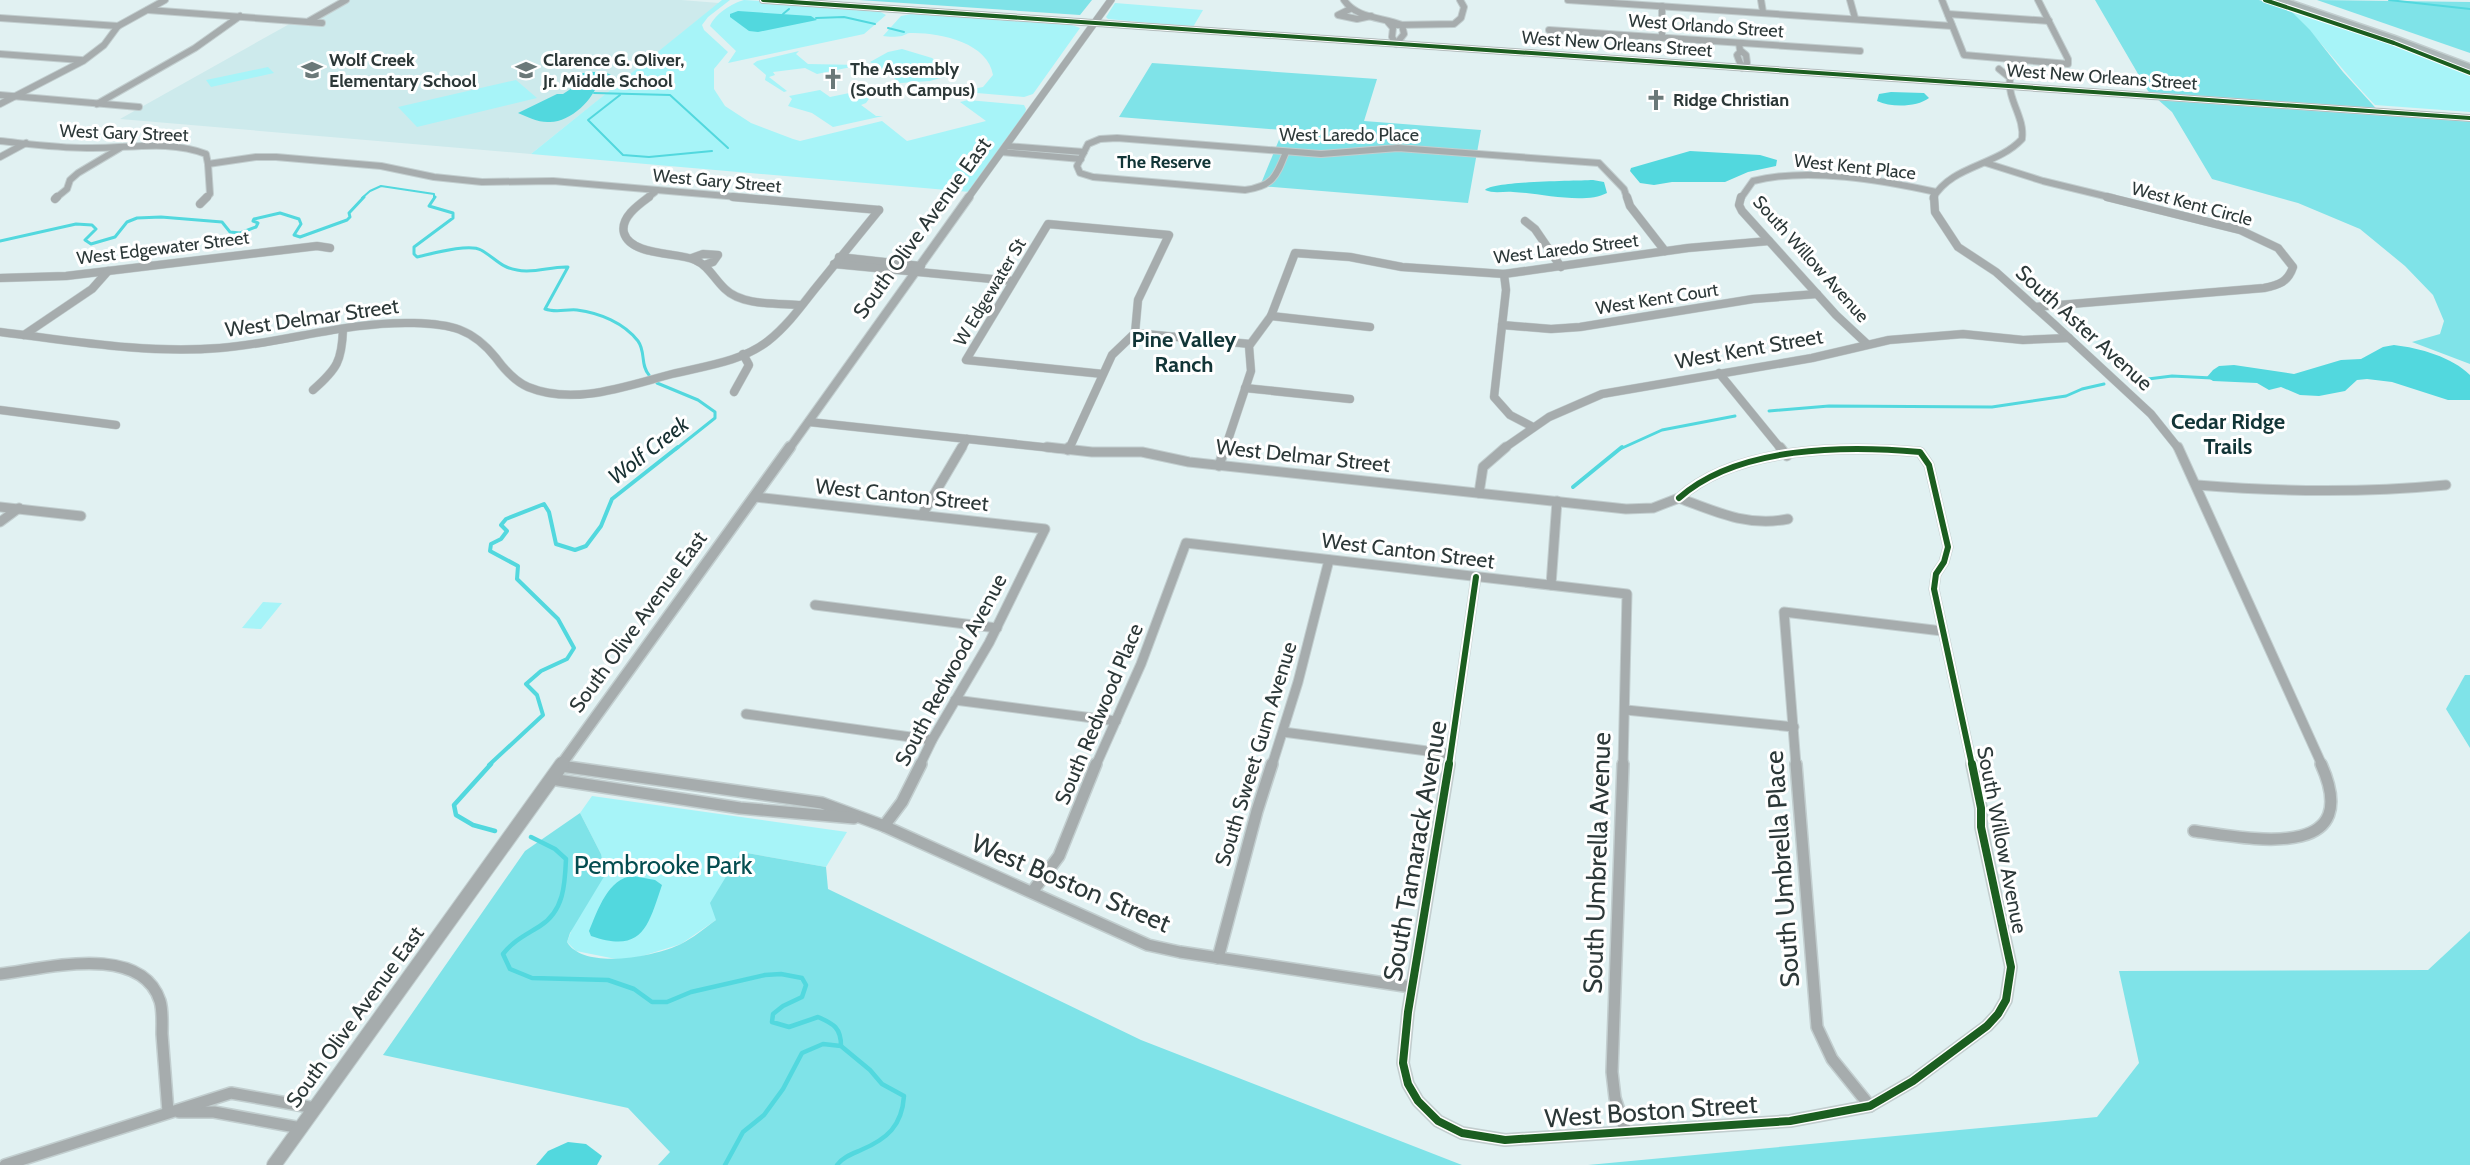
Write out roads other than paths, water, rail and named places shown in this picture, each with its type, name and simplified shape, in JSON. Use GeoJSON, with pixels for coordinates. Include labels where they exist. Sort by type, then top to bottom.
{"type":"FeatureCollection","features":[{"type":"Feature","properties":{"kind":"highway"},"geometry":{"type":"LineString","coordinates":[[2280,0],[2402,41],[2470,68]]}},
{"type":"Feature","properties":{"kind":"highway"},"geometry":{"type":"LineString","coordinates":[[2302,0],[2470,59]]}},
{"type":"Feature","properties":{"kind":"street"},"geometry":{"type":"LineString","coordinates":[[0,104],[83,61],[104,45],[118,26],[165,0]]}},
{"type":"Feature","properties":{"kind":"street"},"geometry":{"type":"LineString","coordinates":[[308,21],[346,0]]}},
{"type":"Feature","properties":{"kind":"street","name":"West New Orleans Street"},"geometry":{"type":"LineString","coordinates":[[763,0],[2470,118]]}},
{"type":"Feature","properties":{"kind":"street","name":"South Olive Avenue East"},"geometry":{"type":"LineString","coordinates":[[274,1165],[1112,0]]}},
{"type":"Feature","properties":{"kind":"street"},"geometry":{"type":"LineString","coordinates":[[1344,0],[1350,9]]}},
{"type":"Feature","properties":{"kind":"street"},"geometry":{"type":"LineString","coordinates":[[1392,26],[1454,24],[1463,12],[1464,7],[1460,0]]}},
{"type":"Feature","properties":{"kind":"street"},"geometry":{"type":"LineString","coordinates":[[1568,0],[1952,26]]}},
{"type":"Feature","properties":{"kind":"street"},"geometry":{"type":"LineString","coordinates":[[1761,0],[1763,12]]}},
{"type":"Feature","properties":{"kind":"street"},"geometry":{"type":"LineString","coordinates":[[1850,0],[1855,18]]}},
{"type":"Feature","properties":{"kind":"street"},"geometry":{"type":"LineString","coordinates":[[1942,0],[1964,55],[2068,63],[2038,0]]}},
{"type":"Feature","properties":{"kind":"street"},"geometry":{"type":"LineString","coordinates":[[1662,6],[1662,38]]}},
{"type":"Feature","properties":{"kind":"street"},"geometry":{"type":"LineString","coordinates":[[146,9],[322,23]]}},
{"type":"Feature","properties":{"kind":"street"},"geometry":{"type":"LineString","coordinates":[[1371,16],[1357,19],[1338,15],[1350,9],[1401,25]]}},
{"type":"Feature","properties":{"kind":"street"},"geometry":{"type":"LineString","coordinates":[[1948,14],[2049,21]]}},
{"type":"Feature","properties":{"kind":"street"},"geometry":{"type":"LineString","coordinates":[[97,104],[195,48],[240,16]]}},
{"type":"Feature","properties":{"kind":"street"},"geometry":{"type":"LineString","coordinates":[[0,18],[118,26]]}},
{"type":"Feature","properties":{"kind":"street"},"geometry":{"type":"LineString","coordinates":[[1387,21],[1392,26],[1392,37],[1395,44],[1404,34]]}},
{"type":"Feature","properties":{"kind":"street"},"geometry":{"type":"LineString","coordinates":[[1401,25],[1404,34]]}},
{"type":"Feature","properties":{"kind":"street","name":"West Orlando Street"},"geometry":{"type":"LineString","coordinates":[[1549,30],[1860,51]]}},
{"type":"Feature","properties":{"kind":"street"},"geometry":{"type":"LineString","coordinates":[[1393,33],[1404,34]]}},
{"type":"Feature","properties":{"kind":"street"},"geometry":{"type":"LineString","coordinates":[[1739,43],[1741,51],[1737,54],[1742,68]]}},
{"type":"Feature","properties":{"kind":"street"},"geometry":{"type":"LineString","coordinates":[[0,54],[83,61]]}},
{"type":"Feature","properties":{"kind":"street"},"geometry":{"type":"LineString","coordinates":[[1936,192],[1949,180],[2017,146],[2024,136],[2023,125],[2007,86],[1998,78],[1999,69],[1995,58]]}},
{"type":"Feature","properties":{"kind":"street"},"geometry":{"type":"LineString","coordinates":[[0,95],[139,107]]}},
{"type":"Feature","properties":{"kind":"street","name":"West Laredo Place"},"geometry":{"type":"LineString","coordinates":[[1082,156],[1088,144],[1100,139],[1321,154],[1398,148],[1599,163],[1624,189],[1630,206],[1665,251]]}},
{"type":"Feature","properties":{"kind":"street","name":"West Gary Street"},"geometry":{"type":"LineString","coordinates":[[0,141],[92,148],[159,146],[192,149],[206,154],[208,164],[265,156],[381,166],[482,182],[553,181],[655,192],[879,210]]}},
{"type":"Feature","properties":{"kind":"street"},"geometry":{"type":"LineString","coordinates":[[0,157],[26,143]]}},
{"type":"Feature","properties":{"kind":"street"},"geometry":{"type":"LineString","coordinates":[[55,198],[67,189],[70,180],[78,173],[122,147]]}},
{"type":"Feature","properties":{"kind":"street"},"geometry":{"type":"LineString","coordinates":[[1004,149],[1082,156],[1077,166],[1080,173],[1093,177],[1245,190],[1262,188],[1270,184],[1286,152]]}},
{"type":"Feature","properties":{"kind":"street","name":"West Kent Circle"},"geometry":{"type":"LineString","coordinates":[[1986,163],[2033,178],[2240,230],[2278,248],[2293,267],[2289,278],[2277,285],[2264,288],[2035,307]]}},
{"type":"Feature","properties":{"kind":"street"},"geometry":{"type":"LineString","coordinates":[[200,204],[210,194],[208,164]]}},
{"type":"Feature","properties":{"kind":"street","name":"West Kent Place"},"geometry":{"type":"LineString","coordinates":[[1771,175],[1892,183],[1936,192]]}},
{"type":"Feature","properties":{"kind":"street","name":"South Willow Avenue"},"geometry":{"type":"LineString","coordinates":[[1771,175],[1750,182],[1740,197],[1739,205],[1848,328],[1867,344]]}},
{"type":"Feature","properties":{"kind":"street"},"geometry":{"type":"LineString","coordinates":[[655,192],[626,219],[623,229],[626,239],[636,246],[653,252],[699,262],[710,268],[725,293],[740,298],[801,305]]}},
{"type":"Feature","properties":{"kind":"street","name":"South Aster Avenue"},"geometry":{"type":"LineString","coordinates":[[1936,192],[1933,198],[1934,208],[1951,240],[1964,252],[1996,272],[2069,338],[2161,425],[2179,449],[2331,786],[2334,799],[2331,815],[2321,827],[2312,832],[2286,839],[2253,839],[2194,831]]}},
{"type":"Feature","properties":{"kind":"street","name":"West Delmar Street"},"geometry":{"type":"LineString","coordinates":[[0,333],[139,348],[199,350],[254,345],[343,329],[400,322],[442,325],[460,329],[478,339],[501,367],[518,382],[539,391],[572,394],[613,389],[710,365],[744,354],[772,339],[879,210]]}},
{"type":"Feature","properties":{"kind":"street"},"geometry":{"type":"LineString","coordinates":[[1525,221],[1535,229],[1561,267]]}},
{"type":"Feature","properties":{"kind":"street","name":"W Edgewater St"},"geometry":{"type":"LineString","coordinates":[[1103,374],[966,360],[1048,224],[1169,235],[1138,300],[1135,333]]}},
{"type":"Feature","properties":{"kind":"street","name":"West Laredo Street"},"geometry":{"type":"LineString","coordinates":[[1271,316],[1295,253],[1350,257],[1402,267],[1504,274],[1665,251],[1769,241]]}},
{"type":"Feature","properties":{"kind":"street","name":"West Edgewater Street"},"geometry":{"type":"LineString","coordinates":[[0,278],[46,277],[108,271],[317,246],[330,248]]}},
{"type":"Feature","properties":{"kind":"street"},"geometry":{"type":"LineString","coordinates":[[836,260],[1013,281]]}},
{"type":"Feature","properties":{"kind":"street"},"geometry":{"type":"LineString","coordinates":[[24,335],[92,289],[108,271]]}},
{"type":"Feature","properties":{"kind":"street"},"geometry":{"type":"LineString","coordinates":[[1504,274],[1506,290],[1494,397],[1500,409],[1507,415],[1533,427]]}},
{"type":"Feature","properties":{"kind":"street","name":"West Kent Court"},"geometry":{"type":"LineString","coordinates":[[1502,325],[1580,327],[1753,299],[1817,294]]}},
{"type":"Feature","properties":{"kind":"street"},"geometry":{"type":"LineString","coordinates":[[1219,466],[1251,371],[1250,344],[1271,316],[1370,327]]}},
{"type":"Feature","properties":{"kind":"street"},"geometry":{"type":"LineString","coordinates":[[313,390],[338,368],[343,356],[343,329]]}},
{"type":"Feature","properties":{"kind":"street"},"geometry":{"type":"LineString","coordinates":[[1068,450],[1112,355],[1135,333],[1250,344]]}},
{"type":"Feature","properties":{"kind":"street","name":"West Kent Street"},"geometry":{"type":"LineString","coordinates":[[1479,492],[1481,472],[1485,464],[1533,427],[1568,407],[1602,394],[1823,356],[1867,344],[1956,334],[2023,340],[2069,338]]}},
{"type":"Feature","properties":{"kind":"street"},"geometry":{"type":"LineString","coordinates":[[734,392],[749,365],[744,354]]}},
{"type":"Feature","properties":{"kind":"street"},"geometry":{"type":"LineString","coordinates":[[1719,373],[1741,395],[1762,427],[1787,456]]}},
{"type":"Feature","properties":{"kind":"street"},"geometry":{"type":"LineString","coordinates":[[1245,388],[1350,399]]}},
{"type":"Feature","properties":{"kind":"street"},"geometry":{"type":"LineString","coordinates":[[0,410],[116,425]]}},
{"type":"Feature","properties":{"kind":"street","name":"West Delmar Street"},"geometry":{"type":"LineString","coordinates":[[809,422],[1068,450],[1142,452],[1219,466],[1645,509],[1667,505],[1701,480],[1726,468],[1787,456],[1853,450],[1920,452]]}},
{"type":"Feature","properties":{"kind":"street"},"geometry":{"type":"LineString","coordinates":[[922,515],[967,439]]}},
{"type":"Feature","properties":{"kind":"street","name":"South Willow Avenue"},"geometry":{"type":"LineString","coordinates":[[1870,1106],[1904,1088],[1987,1026],[1998,1014],[2006,1000],[2010,984],[2011,967],[1981,827],[1981,808],[1934,589],[1936,574],[1944,562],[1948,547],[1929,465],[1920,452]]}},
{"type":"Feature","properties":{"kind":"street"},"geometry":{"type":"LineString","coordinates":[[2197,485],[2255,491],[2325,493],[2446,485]]}},
{"type":"Feature","properties":{"kind":"street","name":"West Canton Street"},"geometry":{"type":"LineString","coordinates":[[755,496],[1045,529]]}},
{"type":"Feature","properties":{"kind":"street"},"geometry":{"type":"LineString","coordinates":[[1679,498],[1718,515],[1740,521],[1762,523],[1788,519]]}},
{"type":"Feature","properties":{"kind":"street"},"geometry":{"type":"LineString","coordinates":[[1551,585],[1557,501]]}},
{"type":"Feature","properties":{"kind":"street"},"geometry":{"type":"LineString","coordinates":[[0,507],[81,516]]}},
{"type":"Feature","properties":{"kind":"street"},"geometry":{"type":"LineString","coordinates":[[0,522],[19,508]]}},
{"type":"Feature","properties":{"kind":"street","name":"South Redwood Avenue"},"geometry":{"type":"LineString","coordinates":[[884,826],[902,802],[932,740],[997,628],[1045,529]]}},
{"type":"Feature","properties":{"kind":"street","name":"West Canton Street"},"geometry":{"type":"LineString","coordinates":[[1186,543],[1627,594]]}},
{"type":"Feature","properties":{"kind":"street","name":"South Redwood Place"},"geometry":{"type":"LineString","coordinates":[[1032,892],[1059,856],[1141,664],[1186,543]]}},
{"type":"Feature","properties":{"kind":"street","name":"South Sweet Gum Avenue"},"geometry":{"type":"LineString","coordinates":[[1218,958],[1257,810],[1298,682],[1329,560]]}},
{"type":"Feature","properties":{"kind":"street","name":"South Tamarack Avenue"},"geometry":{"type":"LineString","coordinates":[[1438,1121],[1421,1105],[1410,1087],[1403,1049],[1411,987],[1461,694],[1476,577]]}},
{"type":"Feature","properties":{"kind":"street","name":"South Umbrella Avenue"},"geometry":{"type":"LineString","coordinates":[[1626,1132],[1615,1098],[1612,1072],[1617,874],[1626,710],[1627,594]]}},
{"type":"Feature","properties":{"kind":"street"},"geometry":{"type":"LineString","coordinates":[[815,605],[997,628]]}},
{"type":"Feature","properties":{"kind":"street","name":"South Umbrella Place"},"geometry":{"type":"LineString","coordinates":[[1870,1106],[1829,1056],[1817,1027],[1784,612],[1942,631]]}},
{"type":"Feature","properties":{"kind":"street"},"geometry":{"type":"LineString","coordinates":[[955,700],[1116,721]]}},
{"type":"Feature","properties":{"kind":"street"},"geometry":{"type":"LineString","coordinates":[[1626,710],[1794,727]]}},
{"type":"Feature","properties":{"kind":"street"},"geometry":{"type":"LineString","coordinates":[[746,714],[932,740]]}},
{"type":"Feature","properties":{"kind":"street"},"geometry":{"type":"LineString","coordinates":[[1283,732],[1450,754]]}},
{"type":"Feature","properties":{"kind":"street","name":"West Boston Street"},"geometry":{"type":"LineString","coordinates":[[561,766],[822,803],[884,826],[1136,941],[1162,949],[1411,987]]}},
{"type":"Feature","properties":{"kind":"street","name":"West Boston Street"},"geometry":{"type":"LineString","coordinates":[[551,779],[766,811],[813,817],[862,819]]}},
{"type":"Feature","properties":{"kind":"street"},"geometry":{"type":"LineString","coordinates":[[0,974],[57,965],[95,963],[123,968],[148,982],[155,989],[160,1001],[168,1112]]}},
{"type":"Feature","properties":{"kind":"street"},"geometry":{"type":"LineString","coordinates":[[5,1165],[231,1093],[315,1108]]}},
{"type":"Feature","properties":{"kind":"street","name":"West Boston Street"},"geometry":{"type":"LineString","coordinates":[[1438,1121],[1458,1133],[1504,1140],[1790,1121],[1870,1106]]}},
{"type":"Feature","properties":{"kind":"street"},"geometry":{"type":"LineString","coordinates":[[168,1112],[214,1112],[300,1128]]}},
{"type":"Feature","properties":{"kind":"waterway"},"geometry":{"type":"LineString","coordinates":[[2389,0],[2470,9]]}},
{"type":"Feature","properties":{"kind":"waterway"},"geometry":{"type":"LineString","coordinates":[[783,14],[789,9]]}},
{"type":"Feature","properties":{"kind":"waterway"},"geometry":{"type":"LineString","coordinates":[[816,18],[844,17],[875,24]]}},
{"type":"Feature","properties":{"kind":"waterway"},"geometry":{"type":"LineString","coordinates":[[888,28],[904,32]]}},
{"type":"Feature","properties":{"kind":"waterway"},"geometry":{"type":"LineString","coordinates":[[594,93],[670,95],[728,148]]}},
{"type":"Feature","properties":{"kind":"waterway"},"geometry":{"type":"LineString","coordinates":[[620,95],[588,120],[623,155],[649,157],[712,151]]}},
{"type":"Feature","properties":{"kind":"waterway","name":"Wolf Creek"},"geometry":{"type":"LineString","coordinates":[[362,198],[381,186],[434,194],[434,198]]}},
{"type":"Feature","properties":{"kind":"waterway","name":"Wolf Creek"},"geometry":{"type":"LineString","coordinates":[[0,241],[76,224],[92,225],[96,229],[85,240],[91,244],[115,237],[127,222],[137,218],[161,217],[222,222],[230,232],[240,233],[256,227],[258,223],[253,221],[254,219],[280,213],[299,219],[301,224],[294,235],[300,237],[347,220],[350,217],[349,213],[364,197]]}},
{"type":"Feature","properties":{"kind":"waterway","name":"Wolf Creek"},"geometry":{"type":"LineString","coordinates":[[435,197],[429,206],[453,213],[453,218],[414,247],[414,254],[417,257],[450,250],[475,248],[506,267],[517,270],[568,267],[545,309],[586,311],[619,324],[638,341],[649,375]]}},
{"type":"Feature","properties":{"kind":"waterway"},"geometry":{"type":"LineString","coordinates":[[2132,381],[2172,376],[2212,378]]}},
{"type":"Feature","properties":{"kind":"waterway","name":"Wolf Creek"},"geometry":{"type":"LineString","coordinates":[[657,383],[698,400],[715,412],[715,418],[676,449]]}},
{"type":"Feature","properties":{"kind":"waterway"},"geometry":{"type":"LineString","coordinates":[[1769,411],[1829,406],[1992,407],[2066,396],[2082,389],[2104,384]]}},
{"type":"Feature","properties":{"kind":"waterway"},"geometry":{"type":"LineString","coordinates":[[1620,449],[1662,430],[1735,416]]}},
{"type":"Feature","properties":{"kind":"waterway","name":"Wolf Creek"},"geometry":{"type":"LineString","coordinates":[[489,765],[543,715],[537,695],[526,684],[541,671],[567,659],[574,648],[558,619],[517,579],[518,566],[490,551],[491,544],[501,539],[507,531],[501,525],[506,519],[544,504],[549,512],[556,544],[575,550],[586,546],[601,526],[612,499],[678,447]]}},
{"type":"Feature","properties":{"kind":"waterway"},"geometry":{"type":"LineString","coordinates":[[1573,487],[1622,447]]}},
{"type":"Feature","properties":{"kind":"waterway","name":"Wolf Creek"},"geometry":{"type":"LineString","coordinates":[[491,764],[454,805],[456,815],[473,825],[495,831]]}},
{"type":"Feature","properties":{"kind":"waterway","name":"Wolf Creek"},"geometry":{"type":"LineString","coordinates":[[531,837],[555,849],[566,859],[564,887],[559,905],[548,920],[516,941],[503,954],[510,969],[532,978],[608,980],[634,989],[652,1002],[667,1002],[691,992],[765,975],[781,974],[802,978],[806,985],[802,997],[783,1006],[773,1014],[772,1022],[789,1027],[818,1017],[836,1027],[840,1035],[841,1046]]}},
{"type":"Feature","properties":{"kind":"waterway"},"geometry":{"type":"LineString","coordinates":[[725,1165],[743,1132],[764,1115],[783,1089],[802,1053],[823,1044],[841,1046]]}},
{"type":"Feature","properties":{"kind":"waterway"},"geometry":{"type":"LineString","coordinates":[[837,1165],[848,1156],[886,1136],[900,1116],[904,1096],[882,1084],[870,1070],[841,1046]]}},
{"type":"Feature","properties":{"kind":"place","name":"Wolf Creek Elementary School"},"geometry":{"type":"Point","coordinates":[312,70]}},
{"type":"Feature","properties":{"kind":"place","name":"Clarence G. Oliver, Jr. Middle School"},"geometry":{"type":"Point","coordinates":[526,70]}},
{"type":"Feature","properties":{"kind":"place","name":"The Assembly (South Campus)"},"geometry":{"type":"Point","coordinates":[833,79]}},
{"type":"Feature","properties":{"kind":"place","name":"Ridge Christian"},"geometry":{"type":"Point","coordinates":[1656,100]}},
{"type":"Feature","properties":{"kind":"district","name":"The Reserve"},"geometry":{"type":"Point","coordinates":[1164,162]}},
{"type":"Feature","properties":{"kind":"district","name":"Pine Valley Ranch"},"geometry":{"type":"Point","coordinates":[1184,352]}},
{"type":"Feature","properties":{"kind":"district","name":"Cedar Ridge Trails"},"geometry":{"type":"Point","coordinates":[2228,434]}},
{"type":"Feature","properties":{"kind":"park label","name":"Pembrooke Park"},"geometry":{"type":"Point","coordinates":[663,865]}}]}
